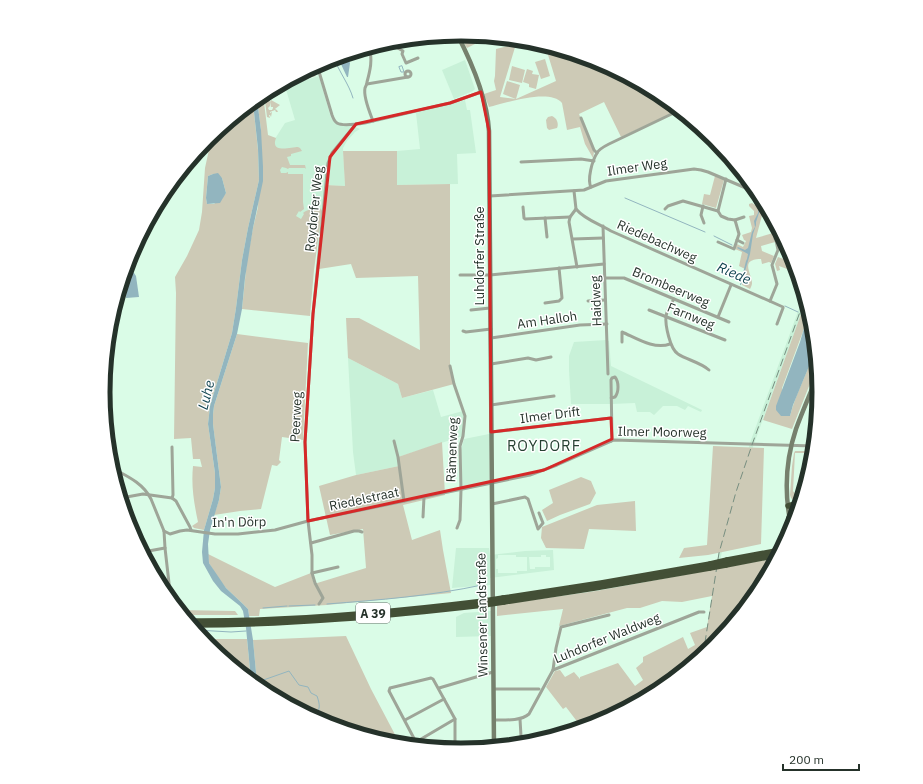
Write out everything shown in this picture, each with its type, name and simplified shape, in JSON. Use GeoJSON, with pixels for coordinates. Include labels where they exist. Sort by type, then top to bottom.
{"type":"FeatureCollection","features":[{"type":"Feature","properties":{"kind":"highway"},"geometry":{"type":"LineString","coordinates":[[788,503],[795,503]]}},
{"type":"Feature","properties":{"kind":"highway"},"geometry":{"type":"LineString","coordinates":[[789,518],[793,508]]}},
{"type":"Feature","properties":{"kind":"highway","name":"A 39"},"geometry":{"type":"LineString","coordinates":[[727,563],[773,552]]}},
{"type":"Feature","properties":{"kind":"highway","name":"A 39"},"geometry":{"type":"LineString","coordinates":[[199,625],[374,617],[616,585],[710,566],[771,556]]}},
{"type":"Feature","properties":{"kind":"highway","name":"A 39"},"geometry":{"type":"LineString","coordinates":[[197,621],[233,623]]}},
{"type":"Feature","properties":{"kind":"main road","name":"Luhdorfer Straße"},"geometry":{"type":"LineString","coordinates":[[461,41],[469,58],[489,120],[492,483]]}},
{"type":"Feature","properties":{"kind":"main road"},"geometry":{"type":"LineString","coordinates":[[789,518],[787,476],[792,445],[812,389]]}},
{"type":"Feature","properties":{"kind":"main road","name":"Winsener Landstraße"},"geometry":{"type":"LineString","coordinates":[[492,483],[494,741]]}},
{"type":"Feature","properties":{"kind":"street"},"geometry":{"type":"LineString","coordinates":[[397,47],[402,51],[406,63],[418,58]]}},
{"type":"Feature","properties":{"kind":"street"},"geometry":{"type":"LineString","coordinates":[[371,53],[371,61],[365,89],[366,98],[373,121]]}},
{"type":"Feature","properties":{"kind":"street"},"geometry":{"type":"LineString","coordinates":[[319,71],[332,115],[339,124],[356,124],[373,121],[450,103],[481,92]]}},
{"type":"Feature","properties":{"kind":"street"},"geometry":{"type":"LineString","coordinates":[[367,84],[408,77]]}},
{"type":"Feature","properties":{"kind":"street"},"geometry":{"type":"LineString","coordinates":[[591,187],[589,179],[594,161],[600,149],[674,113]]}},
{"type":"Feature","properties":{"kind":"street"},"geometry":{"type":"LineString","coordinates":[[581,118],[594,150],[597,153]]}},
{"type":"Feature","properties":{"kind":"street","name":"Roydorfer Weg"},"geometry":{"type":"LineString","coordinates":[[312,314],[328,163],[332,154],[356,124]]}},
{"type":"Feature","properties":{"kind":"street"},"geometry":{"type":"LineString","coordinates":[[521,162],[581,159],[594,161]]}},
{"type":"Feature","properties":{"kind":"street","name":"Ilmer Weg"},"geometry":{"type":"LineString","coordinates":[[490,196],[584,190],[606,181],[694,169],[708,172],[747,188]]}},
{"type":"Feature","properties":{"kind":"street"},"geometry":{"type":"LineString","coordinates":[[718,211],[726,179]]}},
{"type":"Feature","properties":{"kind":"street"},"geometry":{"type":"LineString","coordinates":[[574,191],[576,209],[570,217],[570,222],[577,267]]}},
{"type":"Feature","properties":{"kind":"street"},"geometry":{"type":"LineString","coordinates":[[665,208],[683,201],[718,211],[721,216],[735,220],[744,217]]}},
{"type":"Feature","properties":{"kind":"street"},"geometry":{"type":"LineString","coordinates":[[703,206],[701,215],[704,223]]}},
{"type":"Feature","properties":{"kind":"street"},"geometry":{"type":"LineString","coordinates":[[523,207],[525,219],[570,217]]}},
{"type":"Feature","properties":{"kind":"street","name":"Riedebachweg"},"geometry":{"type":"LineString","coordinates":[[576,209],[590,220],[611,231],[783,307],[777,324]]}},
{"type":"Feature","properties":{"kind":"street"},"geometry":{"type":"LineString","coordinates":[[545,218],[547,237]]}},
{"type":"Feature","properties":{"kind":"street"},"geometry":{"type":"LineString","coordinates":[[734,249],[739,234],[735,220]]}},
{"type":"Feature","properties":{"kind":"street","name":"Haidweg"},"geometry":{"type":"LineString","coordinates":[[603,226],[608,374]]}},
{"type":"Feature","properties":{"kind":"street"},"geometry":{"type":"LineString","coordinates":[[770,302],[777,284],[772,265],[778,250],[775,235]]}},
{"type":"Feature","properties":{"kind":"street"},"geometry":{"type":"LineString","coordinates":[[573,239],[603,238]]}},
{"type":"Feature","properties":{"kind":"street"},"geometry":{"type":"LineString","coordinates":[[737,240],[743,243]]}},
{"type":"Feature","properties":{"kind":"street"},"geometry":{"type":"LineString","coordinates":[[718,242],[739,251]]}},
{"type":"Feature","properties":{"kind":"street"},"geometry":{"type":"LineString","coordinates":[[460,275],[490,275],[604,264]]}},
{"type":"Feature","properties":{"kind":"street"},"geometry":{"type":"LineString","coordinates":[[545,303],[559,301],[562,298],[559,268]]}},
{"type":"Feature","properties":{"kind":"street","name":"Brombeerweg"},"geometry":{"type":"LineString","coordinates":[[605,278],[624,278],[729,322]]}},
{"type":"Feature","properties":{"kind":"street"},"geometry":{"type":"LineString","coordinates":[[718,317],[731,285]]}},
{"type":"Feature","properties":{"kind":"street"},"geometry":{"type":"LineString","coordinates":[[674,299],[666,317],[670,344],[674,351],[678,354],[704,366],[708,370]]}},
{"type":"Feature","properties":{"kind":"street"},"geometry":{"type":"LineString","coordinates":[[588,301],[606,300]]}},
{"type":"Feature","properties":{"kind":"street"},"geometry":{"type":"LineString","coordinates":[[472,310],[490,308]]}},
{"type":"Feature","properties":{"kind":"street","name":"Farnweg"},"geometry":{"type":"LineString","coordinates":[[649,310],[725,340]]}},
{"type":"Feature","properties":{"kind":"street","name":"Peerweg"},"geometry":{"type":"LineString","coordinates":[[312,314],[305,442],[312,574]]}},
{"type":"Feature","properties":{"kind":"street","name":"Am Halloh"},"geometry":{"type":"LineString","coordinates":[[491,338],[580,325],[607,324]]}},
{"type":"Feature","properties":{"kind":"street"},"geometry":{"type":"LineString","coordinates":[[463,331],[466,332],[491,329]]}},
{"type":"Feature","properties":{"kind":"street"},"geometry":{"type":"LineString","coordinates":[[622,342],[622,332],[654,345],[661,346],[670,344]]}},
{"type":"Feature","properties":{"kind":"street"},"geometry":{"type":"LineString","coordinates":[[491,364],[528,358],[536,360],[552,357]]}},
{"type":"Feature","properties":{"kind":"street","name":"Rämenweg"},"geometry":{"type":"LineString","coordinates":[[450,366],[454,384],[465,416],[463,436],[460,446],[460,520],[457,528]]}},
{"type":"Feature","properties":{"kind":"street"},"geometry":{"type":"LineString","coordinates":[[611,398],[615,397],[618,393],[617,380],[615,377],[611,380],[611,398],[611,418],[612,439],[611,441]]}},
{"type":"Feature","properties":{"kind":"street"},"geometry":{"type":"LineString","coordinates":[[491,405],[554,396]]}},
{"type":"Feature","properties":{"kind":"street","name":"Ilmer Drift"},"geometry":{"type":"LineString","coordinates":[[491,432],[611,418]]}},
{"type":"Feature","properties":{"kind":"street","name":"Ilmer Moorweg"},"geometry":{"type":"LineString","coordinates":[[492,483],[530,476],[611,441],[620,440],[808,446]]}},
{"type":"Feature","properties":{"kind":"street"},"geometry":{"type":"LineString","coordinates":[[394,441],[398,457],[404,501]]}},
{"type":"Feature","properties":{"kind":"street"},"geometry":{"type":"LineString","coordinates":[[172,447],[172,498]]}},
{"type":"Feature","properties":{"kind":"street"},"geometry":{"type":"LineString","coordinates":[[120,472],[135,481],[149,494],[164,531],[169,586]]}},
{"type":"Feature","properties":{"kind":"street","name":"Riedelstraat"},"geometry":{"type":"LineString","coordinates":[[308,521],[492,483]]}},
{"type":"Feature","properties":{"kind":"street"},"geometry":{"type":"LineString","coordinates":[[126,497],[149,494],[172,498],[176,501],[191,530]]}},
{"type":"Feature","properties":{"kind":"street"},"geometry":{"type":"LineString","coordinates":[[423,517],[424,497]]}},
{"type":"Feature","properties":{"kind":"street"},"geometry":{"type":"LineString","coordinates":[[492,504],[525,497],[528,499],[538,529],[543,522],[539,513]]}},
{"type":"Feature","properties":{"kind":"street","name":"In'n Dörp"},"geometry":{"type":"LineString","coordinates":[[170,534],[191,530],[215,534],[272,531],[308,521]]}},
{"type":"Feature","properties":{"kind":"street"},"geometry":{"type":"LineString","coordinates":[[164,531],[170,534],[165,546]]}},
{"type":"Feature","properties":{"kind":"street"},"geometry":{"type":"LineString","coordinates":[[311,543],[354,531],[362,532]]}},
{"type":"Feature","properties":{"kind":"street"},"geometry":{"type":"LineString","coordinates":[[149,550],[165,546]]}},
{"type":"Feature","properties":{"kind":"street"},"geometry":{"type":"LineString","coordinates":[[319,604],[323,598],[312,574],[338,567]]}},
{"type":"Feature","properties":{"kind":"street","name":"Luhdorfer Waldweg"},"geometry":{"type":"LineString","coordinates":[[520,719],[529,714],[553,670],[699,612],[704,612]]}},
{"type":"Feature","properties":{"kind":"street"},"geometry":{"type":"LineString","coordinates":[[553,670],[561,627],[608,615]]}},
{"type":"Feature","properties":{"kind":"street"},"geometry":{"type":"LineString","coordinates":[[439,688],[493,672]]}},
{"type":"Feature","properties":{"kind":"street"},"geometry":{"type":"LineString","coordinates":[[415,740],[389,691],[390,688],[433,678],[455,719],[455,743]]}},
{"type":"Feature","properties":{"kind":"street"},"geometry":{"type":"LineString","coordinates":[[494,689],[539,690]]}},
{"type":"Feature","properties":{"kind":"street"},"geometry":{"type":"LineString","coordinates":[[405,720],[444,699]]}},
{"type":"Feature","properties":{"kind":"street"},"geometry":{"type":"LineString","coordinates":[[419,740],[455,719]]}},
{"type":"Feature","properties":{"kind":"street"},"geometry":{"type":"LineString","coordinates":[[494,720],[520,719],[521,738]]}},
{"type":"Feature","properties":{"kind":"highlighted area"},"geometry":{"type":"Polygon","coordinates":[[[481,92],[489,131],[491,432],[611,418],[612,439],[544,470],[308,521],[305,442],[313,314],[330,157],[356,124],[450,103],[481,92]]]}},
{"type":"Feature","properties":{"kind":"shaded area"},"geometry":{"type":"Polygon","coordinates":[[[463,41],[475,42],[479,42],[467,48],[463,41]]]}},
{"type":"Feature","properties":{"kind":"shaded area"},"geometry":{"type":"Polygon","coordinates":[[[516,45],[500,97],[516,99],[556,81],[547,52],[574,60],[617,77],[657,100],[673,113],[621,137],[604,102],[579,114],[594,152],[593,158],[585,144],[580,127],[567,130],[562,103],[556,99],[548,97],[527,98],[489,107],[484,94],[496,90],[494,81],[496,49],[516,45]]]}},
{"type":"Feature","properties":{"kind":"shaded area"},"geometry":{"type":"Polygon","coordinates":[[[545,59],[550,76],[541,79],[535,62],[545,59]]]}},
{"type":"Feature","properties":{"kind":"shaded area"},"geometry":{"type":"Polygon","coordinates":[[[465,60],[475,89],[454,99],[442,70],[465,60]]]}},
{"type":"Feature","properties":{"kind":"shaded area"},"geometry":{"type":"Polygon","coordinates":[[[512,66],[525,70],[522,83],[509,80],[512,66]]]}},
{"type":"Feature","properties":{"kind":"shaded area"},"geometry":{"type":"Polygon","coordinates":[[[527,69],[533,71],[532,74],[539,75],[536,89],[529,87],[529,84],[523,82],[527,69]]]}},
{"type":"Feature","properties":{"kind":"shaded area"},"geometry":{"type":"Polygon","coordinates":[[[316,76],[299,81],[304,78],[316,76]]]}},
{"type":"Feature","properties":{"kind":"shaded area"},"geometry":{"type":"Polygon","coordinates":[[[319,76],[331,118],[339,125],[352,125],[360,129],[355,132],[343,148],[345,186],[325,185],[319,233],[286,217],[281,179],[273,142],[285,123],[295,120],[286,88],[295,83],[319,76]]]}},
{"type":"Feature","properties":{"kind":"shaded area"},"geometry":{"type":"Polygon","coordinates":[[[507,81],[520,85],[516,99],[503,94],[507,81]]]}},
{"type":"Feature","properties":{"kind":"shaded area"},"geometry":{"type":"Polygon","coordinates":[[[269,100],[270,102],[271,100],[280,105],[275,109],[278,112],[275,110],[270,112],[272,112],[271,117],[269,115],[270,118],[267,117],[265,101],[269,100]],[[270,102],[270,106],[268,108],[269,110],[272,110],[273,107],[271,107],[270,102]]]}},
{"type":"Feature","properties":{"kind":"shaded area"},"geometry":{"type":"Polygon","coordinates":[[[465,100],[467,110],[470,110],[476,153],[457,154],[458,184],[397,185],[397,151],[420,149],[416,113],[465,100]]]}},
{"type":"Feature","properties":{"kind":"shaded area"},"geometry":{"type":"Polygon","coordinates":[[[264,102],[268,135],[276,138],[276,146],[278,148],[298,147],[302,151],[291,154],[291,156],[287,157],[290,165],[305,165],[306,169],[288,169],[282,167],[280,170],[281,173],[288,172],[288,174],[303,174],[304,209],[300,212],[299,211],[296,216],[301,219],[304,214],[303,213],[311,209],[320,208],[322,211],[314,270],[310,316],[242,309],[247,260],[258,207],[261,130],[258,106],[264,102]]]}},
{"type":"Feature","properties":{"kind":"shaded area"},"geometry":{"type":"Polygon","coordinates":[[[254,110],[258,150],[259,180],[242,260],[232,333],[210,406],[208,424],[215,473],[215,488],[204,530],[194,528],[192,526],[198,522],[193,494],[193,466],[202,467],[200,459],[193,459],[191,438],[174,439],[175,277],[199,230],[202,212],[205,168],[209,148],[230,128],[254,110]],[[213,174],[208,176],[206,198],[207,204],[214,204],[226,193],[222,178],[213,174]]]}},
{"type":"Feature","properties":{"kind":"shaded area"},"geometry":{"type":"Polygon","coordinates":[[[552,116],[558,123],[558,126],[557,128],[549,130],[547,128],[546,120],[548,117],[552,116]]]}},
{"type":"Feature","properties":{"kind":"shaded area"},"geometry":{"type":"Polygon","coordinates":[[[343,151],[397,151],[397,185],[450,184],[450,366],[454,384],[402,398],[398,384],[348,358],[346,318],[359,318],[420,350],[418,276],[356,278],[351,264],[319,269],[326,185],[345,186],[343,151]]]}},
{"type":"Feature","properties":{"kind":"shaded area"},"geometry":{"type":"Polygon","coordinates":[[[715,176],[724,180],[716,208],[702,204],[704,194],[710,195],[715,176]]]}},
{"type":"Feature","properties":{"kind":"shaded area"},"geometry":{"type":"Polygon","coordinates":[[[749,204],[757,204],[763,213],[756,238],[773,233],[775,242],[761,246],[762,251],[774,256],[771,263],[769,262],[762,264],[761,259],[751,261],[749,263],[748,268],[752,280],[750,289],[742,285],[745,269],[739,266],[742,252],[735,249],[737,244],[743,247],[746,241],[742,235],[751,232],[752,228],[749,216],[754,215],[754,211],[749,204]]]}},
{"type":"Feature","properties":{"kind":"shaded area"},"geometry":{"type":"Polygon","coordinates":[[[778,257],[787,260],[791,270],[779,266],[780,270],[777,271],[775,264],[778,257]]]}},
{"type":"Feature","properties":{"kind":"shaded area"},"geometry":{"type":"Polygon","coordinates":[[[801,302],[803,309],[741,480],[725,534],[719,568],[715,571],[729,511],[751,440],[801,302]]]}},
{"type":"Feature","properties":{"kind":"shaded area"},"geometry":{"type":"Polygon","coordinates":[[[803,309],[806,323],[782,388],[790,416],[811,360],[812,379],[792,429],[763,420],[803,309]]]}},
{"type":"Feature","properties":{"kind":"shaded area"},"geometry":{"type":"Polygon","coordinates":[[[237,334],[308,343],[303,440],[282,437],[279,460],[281,462],[277,466],[272,465],[261,509],[214,515],[219,500],[221,487],[213,424],[214,406],[237,334]]]}},
{"type":"Feature","properties":{"kind":"shaded area"},"geometry":{"type":"Polygon","coordinates":[[[609,341],[611,366],[702,410],[701,412],[688,406],[685,410],[677,406],[663,406],[654,415],[650,412],[637,412],[635,403],[571,404],[569,356],[574,342],[609,341]]]}},
{"type":"Feature","properties":{"kind":"shaded area"},"geometry":{"type":"Polygon","coordinates":[[[348,358],[398,384],[402,398],[433,390],[441,417],[463,411],[465,416],[463,436],[398,457],[399,466],[356,475],[353,452],[348,358]]]}},
{"type":"Feature","properties":{"kind":"shaded area"},"geometry":{"type":"Polygon","coordinates":[[[489,434],[489,481],[462,487],[461,450],[464,439],[489,434]]]}},
{"type":"Feature","properties":{"kind":"shaded area"},"geometry":{"type":"Polygon","coordinates":[[[442,442],[445,495],[403,505],[412,540],[440,530],[451,593],[327,605],[260,609],[259,616],[249,616],[248,609],[226,588],[209,563],[208,554],[275,587],[311,573],[314,584],[366,568],[363,529],[330,535],[319,486],[356,475],[399,466],[398,457],[442,442]]]}},
{"type":"Feature","properties":{"kind":"shaded area"},"geometry":{"type":"Polygon","coordinates":[[[713,446],[764,448],[761,544],[708,555],[679,558],[684,548],[707,545],[713,446]]]}},
{"type":"Feature","properties":{"kind":"shaded area"},"geometry":{"type":"Polygon","coordinates":[[[795,451],[807,451],[807,453],[795,453],[793,491],[797,495],[795,500],[793,500],[790,495],[795,451]]]}},
{"type":"Feature","properties":{"kind":"shaded area"},"geometry":{"type":"Polygon","coordinates":[[[581,477],[591,481],[596,493],[590,504],[547,521],[542,510],[553,503],[549,490],[581,477]]]}},
{"type":"Feature","properties":{"kind":"shaded area"},"geometry":{"type":"Polygon","coordinates":[[[635,501],[636,531],[589,529],[584,549],[546,548],[541,538],[542,527],[597,505],[635,501]]]}},
{"type":"Feature","properties":{"kind":"shaded area"},"geometry":{"type":"Polygon","coordinates":[[[456,548],[489,548],[490,555],[525,551],[553,550],[554,570],[490,578],[490,585],[452,588],[456,548]],[[498,555],[498,558],[496,559],[496,569],[498,569],[498,573],[517,573],[517,571],[527,571],[527,557],[516,557],[516,555],[498,555]],[[541,555],[541,557],[529,557],[530,569],[535,569],[535,567],[550,567],[550,557],[541,555]]]}},
{"type":"Feature","properties":{"kind":"shaded area"},"geometry":{"type":"Polygon","coordinates":[[[770,559],[740,606],[710,640],[693,656],[657,684],[637,696],[617,707],[578,723],[566,707],[563,709],[546,687],[555,671],[560,670],[565,677],[574,672],[580,679],[580,677],[618,663],[635,686],[643,680],[636,668],[643,662],[643,657],[683,637],[688,649],[695,645],[690,633],[707,627],[712,596],[682,602],[662,601],[640,608],[627,608],[559,626],[563,609],[497,616],[497,605],[596,591],[770,559]]]}},
{"type":"Feature","properties":{"kind":"shaded area"},"geometry":{"type":"Polygon","coordinates":[[[187,610],[235,611],[238,615],[191,615],[187,610]]]}},
{"type":"Feature","properties":{"kind":"shaded area"},"geometry":{"type":"Polygon","coordinates":[[[491,611],[491,636],[456,637],[456,617],[464,613],[491,611]]]}},
{"type":"Feature","properties":{"kind":"shaded area"},"geometry":{"type":"Polygon","coordinates":[[[346,636],[371,689],[396,737],[371,731],[327,716],[306,707],[266,684],[256,677],[253,640],[346,636]]]}},
{"type":"Feature","properties":{"kind":"shaded area"},"geometry":{"type":"Polygon","coordinates":[[[212,639],[247,639],[250,672],[230,656],[212,639]]]}},
{"type":"Feature","properties":{"kind":"water"},"geometry":{"type":"Polygon","coordinates":[[[349,60],[350,63],[347,77],[341,63],[349,60]]]}},
{"type":"Feature","properties":{"kind":"water"},"geometry":{"type":"Polygon","coordinates":[[[258,106],[261,130],[263,181],[253,228],[242,309],[237,334],[214,406],[213,424],[221,487],[208,544],[209,563],[226,588],[248,609],[256,677],[250,672],[243,611],[240,606],[221,591],[213,581],[203,563],[202,552],[204,530],[215,488],[215,473],[208,424],[210,406],[232,333],[242,260],[259,180],[258,149],[254,110],[258,106]]]}},
{"type":"Feature","properties":{"kind":"water"},"geometry":{"type":"Polygon","coordinates":[[[218,173],[222,178],[226,193],[220,203],[207,204],[206,198],[208,176],[218,173]]]}},
{"type":"Feature","properties":{"kind":"water"},"geometry":{"type":"Polygon","coordinates":[[[758,206],[759,213],[756,225],[753,234],[750,254],[740,285],[748,254],[737,248],[738,247],[745,250],[748,248],[752,232],[755,227],[754,221],[758,213],[758,206]]]}},
{"type":"Feature","properties":{"kind":"water"},"geometry":{"type":"Polygon","coordinates":[[[132,270],[136,276],[139,297],[126,298],[126,287],[132,270]]]}},
{"type":"Feature","properties":{"kind":"water"},"geometry":{"type":"Polygon","coordinates":[[[806,322],[811,361],[790,416],[781,416],[776,410],[776,406],[806,322]]]}},
{"type":"Feature","properties":{"kind":"waterway"},"geometry":{"type":"LineString","coordinates":[[337,64],[353,98]]}},
{"type":"Feature","properties":{"kind":"waterway"},"geometry":{"type":"LineString","coordinates":[[402,66],[404,72],[401,72],[399,67],[402,66]]}},
{"type":"Feature","properties":{"kind":"waterway"},"geometry":{"type":"LineString","coordinates":[[625,198],[705,232]]}},
{"type":"Feature","properties":{"kind":"waterway"},"geometry":{"type":"LineString","coordinates":[[714,236],[732,245]]}},
{"type":"Feature","properties":{"kind":"waterway","name":"Riede"},"geometry":{"type":"LineString","coordinates":[[785,306],[798,312]]}},
{"type":"Feature","properties":{"kind":"waterway"},"geometry":{"type":"LineString","coordinates":[[327,604],[424,595],[482,585]]}},
{"type":"Feature","properties":{"kind":"waterway"},"geometry":{"type":"LineString","coordinates":[[289,606],[315,605]]}},
{"type":"Feature","properties":{"kind":"waterway"},"geometry":{"type":"LineString","coordinates":[[263,608],[287,606]]}},
{"type":"Feature","properties":{"kind":"waterway"},"geometry":{"type":"LineString","coordinates":[[205,630],[246,631]]}},
{"type":"Feature","properties":{"kind":"waterway"},"geometry":{"type":"LineString","coordinates":[[262,681],[289,671],[299,685],[308,687],[311,693],[317,696],[319,702],[318,712]]}},
{"type":"Feature","properties":{"kind":"railway"},"geometry":{"type":"LineString","coordinates":[[705,645],[719,553],[736,492],[802,306]]}},
{"type":"Feature","properties":{"kind":"district","name":"ROYDORF"},"geometry":{"type":"Point","coordinates":[544,445]}},
{"type":"Feature","properties":{"kind":"water label","name":"Luhe"},"geometry":{"type":"Point","coordinates":[206,395]}}]}
